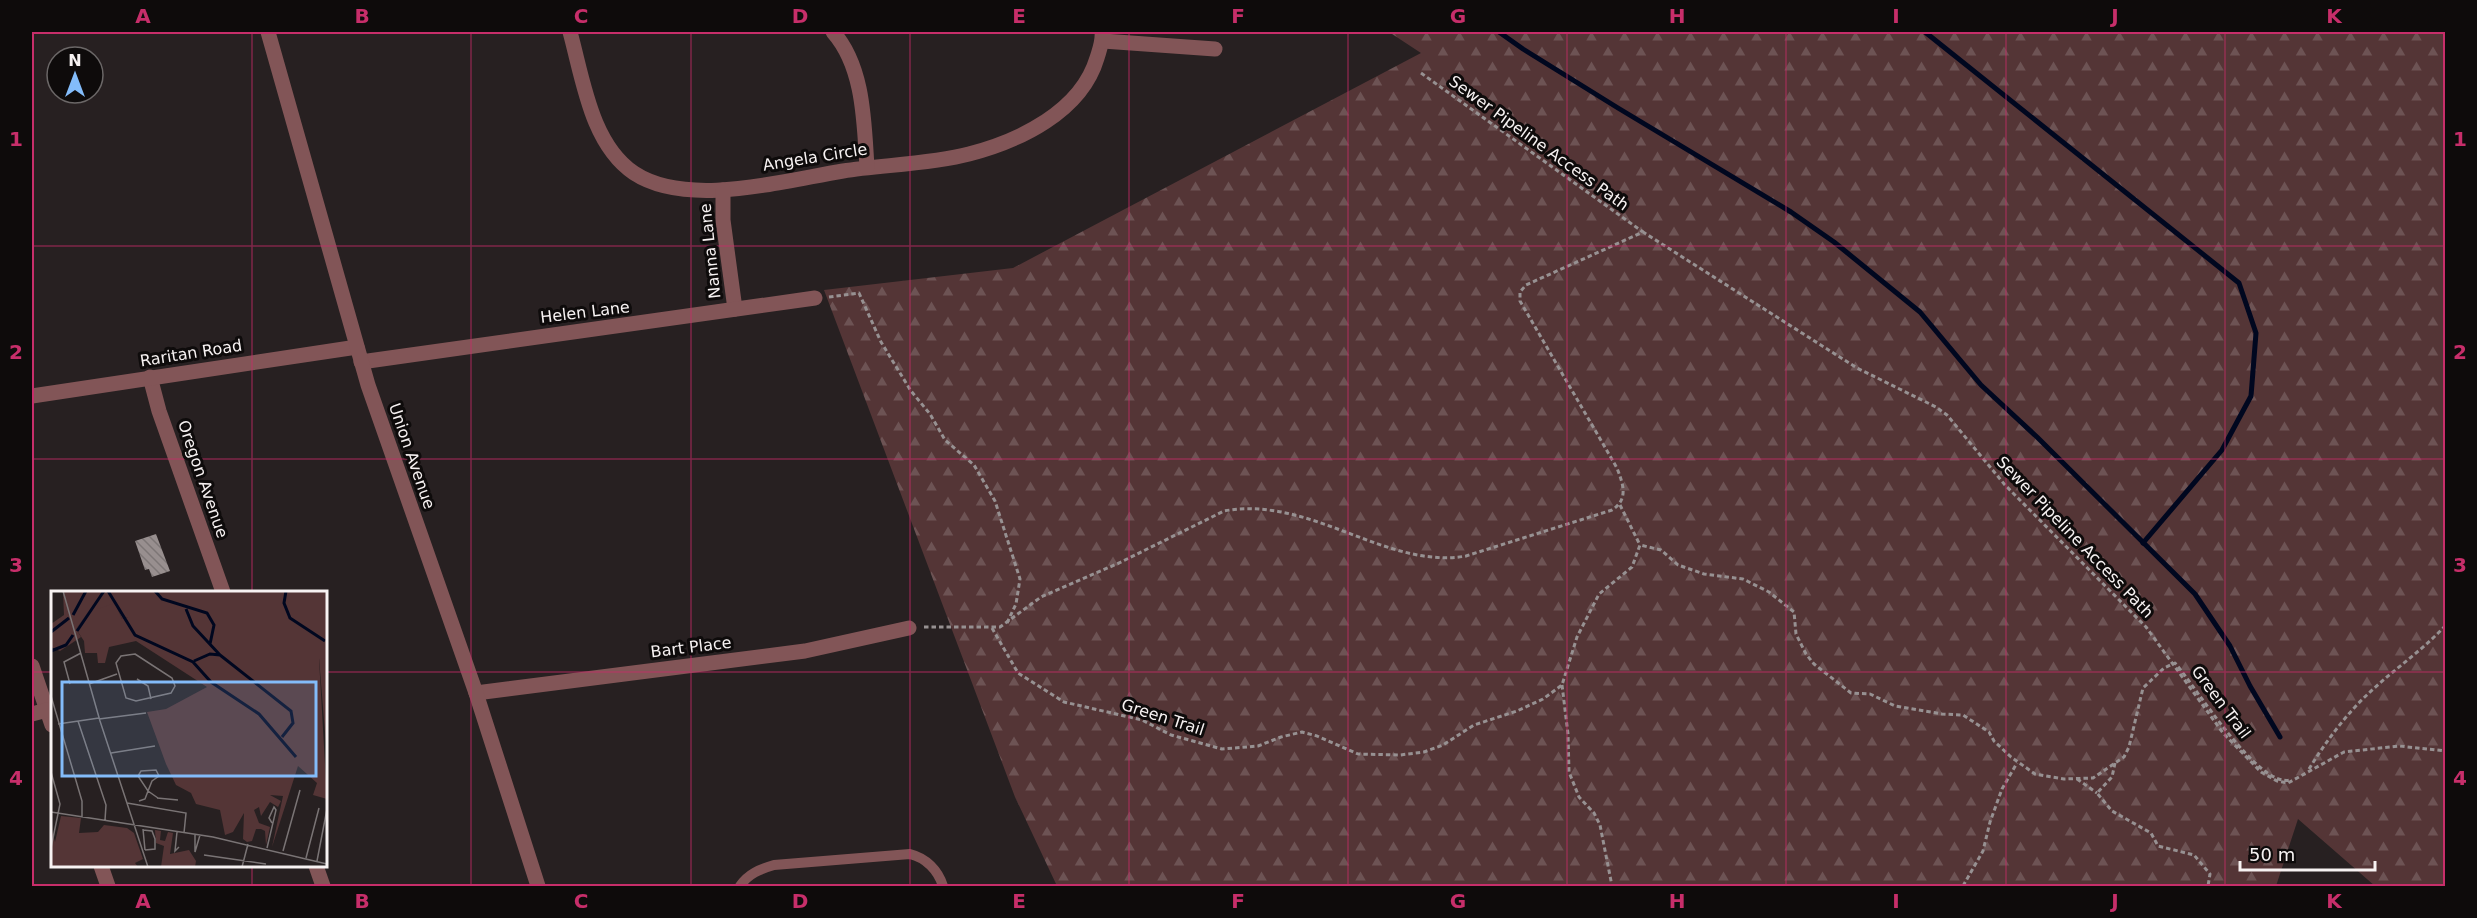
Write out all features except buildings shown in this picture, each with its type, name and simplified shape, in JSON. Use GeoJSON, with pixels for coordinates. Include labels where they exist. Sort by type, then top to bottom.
{"type":"FeatureCollection","features":[{"type":"Feature","properties":{"kind":"street","name":"Union Avenue"},"geometry":{"type":"LineString","coordinates":[[268,32],[359,354],[476,693],[538,886]]}},
{"type":"Feature","properties":{"kind":"street","name":"Angela Circle"},"geometry":{"type":"LineString","coordinates":[[570,32],[596,124],[605,144],[633,172],[661,186],[693,192],[723,190],[867,167],[966,155],[996,146],[1054,117],[1074,100],[1088,81],[1102,36]]}},
{"type":"Feature","properties":{"kind":"street"},"geometry":{"type":"LineString","coordinates":[[833,32],[848,53],[856,74],[867,167]]}},
{"type":"Feature","properties":{"kind":"street"},"geometry":{"type":"LineString","coordinates":[[1102,36],[1215,49]]}},
{"type":"Feature","properties":{"kind":"street","name":"Nanna Lane"},"geometry":{"type":"LineString","coordinates":[[723,190],[723,220],[735,309]]}},
{"type":"Feature","properties":{"kind":"street","name":"Helen Lane"},"geometry":{"type":"LineString","coordinates":[[359,354],[815,298]]}},
{"type":"Feature","properties":{"kind":"street","name":"Raritan Road"},"geometry":{"type":"LineString","coordinates":[[32,396],[150,377],[359,354]]}},
{"type":"Feature","properties":{"kind":"street","name":"Oregon Avenue"},"geometry":{"type":"LineString","coordinates":[[150,377],[159,411],[223,591]]}},
{"type":"Feature","properties":{"kind":"street","name":"Bart Place"},"geometry":{"type":"LineString","coordinates":[[476,693],[805,651],[909,628]]}},
{"type":"Feature","properties":{"kind":"street"},"geometry":{"type":"LineString","coordinates":[[32,666],[51,722]]}},
{"type":"Feature","properties":{"kind":"street"},"geometry":{"type":"LineString","coordinates":[[32,714],[47,710]]}},
{"type":"Feature","properties":{"kind":"street"},"geometry":{"type":"LineString","coordinates":[[102,867],[108,886]]}},
{"type":"Feature","properties":{"kind":"street"},"geometry":{"type":"LineString","coordinates":[[316,867],[323,886]]}},
{"type":"Feature","properties":{"kind":"lane"},"geometry":{"type":"LineString","coordinates":[[740,886],[754,872],[774,865],[910,854],[924,859],[940,878],[943,886]]}},
{"type":"Feature","properties":{"kind":"path","name":"Sewer Pipeline Access Path"},"geometry":{"type":"LineString","coordinates":[[1421,73],[1643,232],[1857,368],[1936,407],[1947,416],[2005,485],[2146,627],[2223,733],[2261,772],[2282,783],[2288,783],[2344,752],[2399,746],[2445,751]]}},
{"type":"Feature","properties":{"kind":"path","name":"Sewer Pipeline Access Path"},"geometry":{"type":"LineString","coordinates":[[1620,505],[1624,495],[1617,468],[1520,301],[1520,292],[1526,285],[1643,232]]}},
{"type":"Feature","properties":{"kind":"path"},"geometry":{"type":"LineString","coordinates":[[815,298],[859,293],[881,342],[910,391],[930,414],[945,440],[974,465],[995,501],[1020,579],[1016,604],[1006,624]]}},
{"type":"Feature","properties":{"kind":"path"},"geometry":{"type":"LineString","coordinates":[[909,628],[946,626],[992,628],[1006,624],[1041,597],[1119,563],[1224,511],[1258,508],[1275,511],[1315,520],[1408,553],[1451,559],[1612,510],[1620,505],[1640,545],[1632,567],[1599,594],[1577,637],[1562,685],[1568,734],[1569,772],[1579,797],[1594,813],[1600,825],[1612,886]]}},
{"type":"Feature","properties":{"kind":"path","name":"Green Trail"},"geometry":{"type":"LineString","coordinates":[[1640,545],[1661,550],[1678,565],[1704,574],[1743,579],[1769,592],[1794,612],[1796,634],[1814,664],[1851,693],[1870,694],[1896,706],[1942,714],[1963,715],[1989,732],[1994,741],[2035,774],[2064,779],[2093,778],[2124,757],[2129,747],[2142,688],[2164,668],[2174,664],[2193,684],[2224,729],[2242,750],[2266,771],[2281,781],[2288,781],[2309,769],[2320,749],[2368,693],[2431,641],[2445,625]]}},
{"type":"Feature","properties":{"kind":"path","name":"Green Trail"},"geometry":{"type":"LineString","coordinates":[[992,628],[1018,674],[1064,702],[1142,720],[1171,735],[1222,748],[1258,747],[1281,737],[1302,732],[1358,754],[1400,755],[1424,752],[1443,745],[1474,725],[1517,711],[1543,699],[1562,685]]}},
{"type":"Feature","properties":{"kind":"path"},"geometry":{"type":"LineString","coordinates":[[1963,886],[1983,851],[1990,822],[2002,789],[2018,762]]}},
{"type":"Feature","properties":{"kind":"path"},"geometry":{"type":"LineString","coordinates":[[2097,794],[2112,777],[2115,763]]}},
{"type":"Feature","properties":{"kind":"path"},"geometry":{"type":"LineString","coordinates":[[2076,779],[2097,794],[2112,811],[2151,833],[2158,846],[2194,855],[2210,874],[2208,886]]}},
{"type":"Feature","properties":{"kind":"green space"},"geometry":{"type":"Polygon","coordinates":[[[1389,32],[2445,32],[2445,886],[2375,886],[2298,819],[2276,886],[1057,886],[1015,797],[824,290],[1013,268],[1421,53],[1389,32]]]}},
{"type":"Feature","properties":{"kind":"waterway"},"geometry":{"type":"LineString","coordinates":[[1499,32],[1618,108],[1791,212],[1834,242],[1920,312],[1981,385],[2037,437],[2195,594],[2230,646],[2280,737]]}},
{"type":"Feature","properties":{"kind":"waterway"},"geometry":{"type":"LineString","coordinates":[[1925,32],[2239,283],[2256,333],[2251,396],[2222,450],[2143,543]]}}]}
